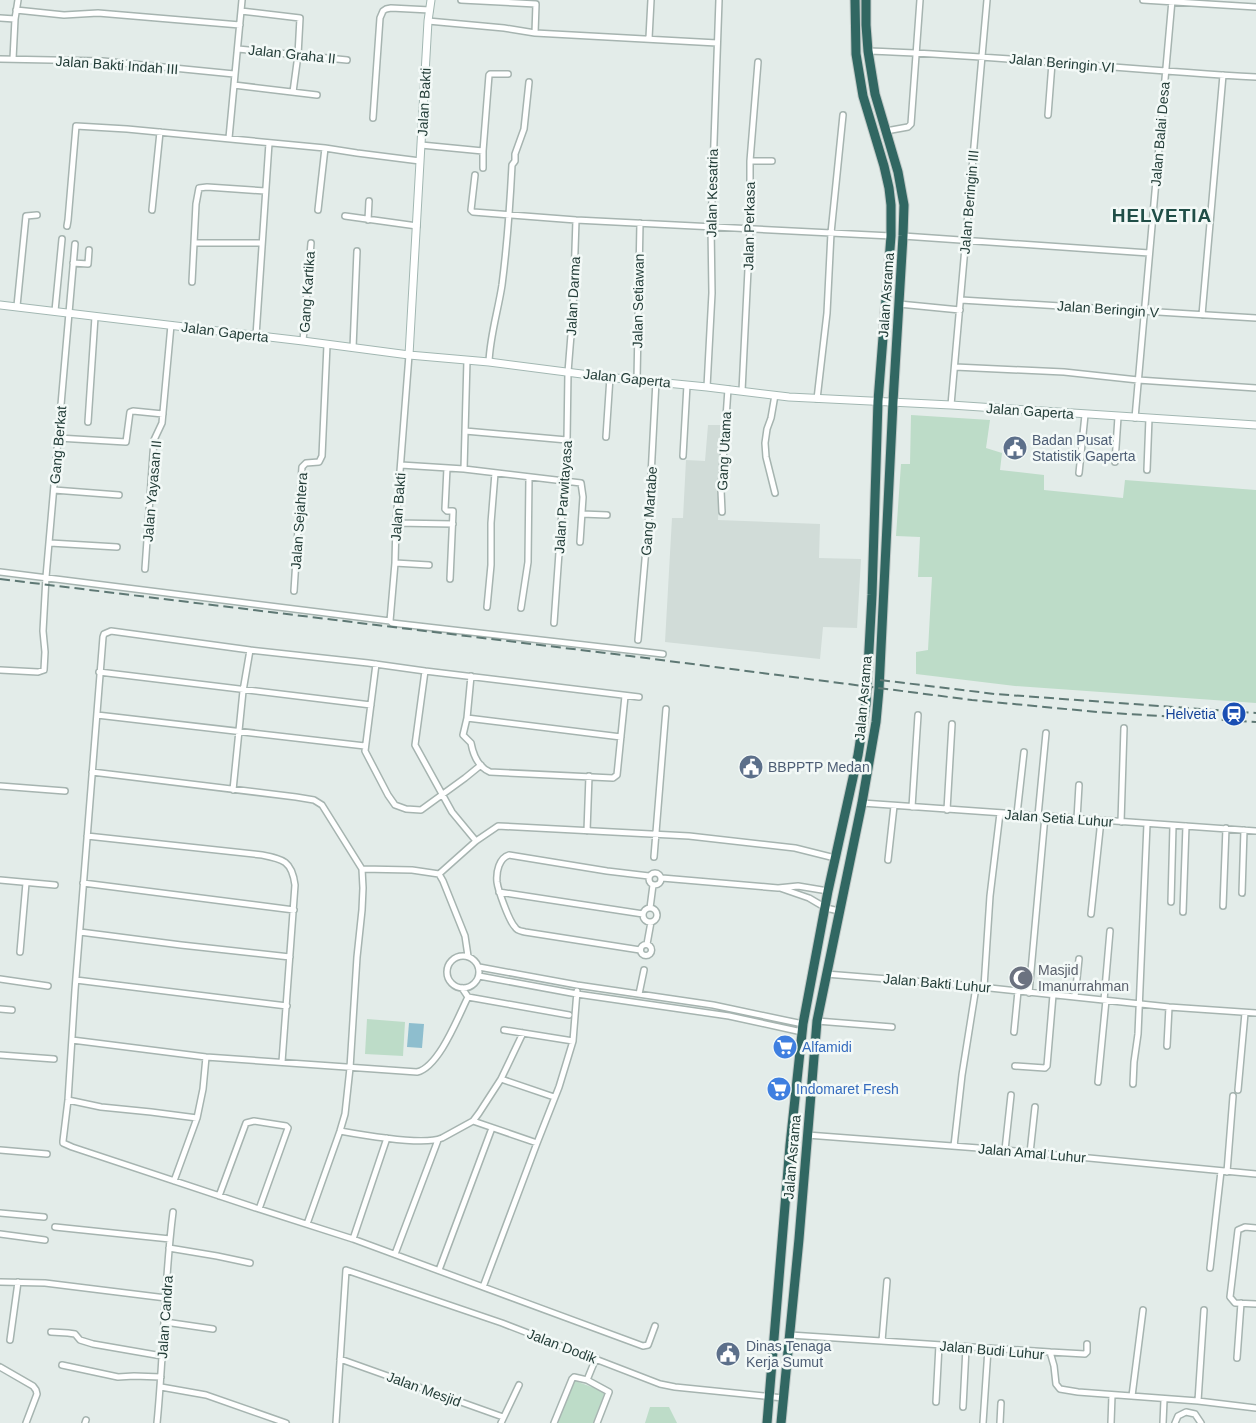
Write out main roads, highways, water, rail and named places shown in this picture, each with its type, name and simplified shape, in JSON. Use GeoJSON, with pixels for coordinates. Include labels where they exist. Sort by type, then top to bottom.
{"type":"FeatureCollection","features":[{"type":"Feature","properties":{"kind":"highway","name":"Jalan Asrama"},"geometry":{"type":"LineString","coordinates":[[767,1423],[790,1145],[802,1028],[828,891],[858,754],[866,704],[872,595],[878,401],[891,236],[891,205],[884,166],[863,96],[856,54],[855,0]]}},
{"type":"Feature","properties":{"kind":"highway","name":"Jalan Asrama"},"geometry":{"type":"LineString","coordinates":[[781,1423],[817,1021],[862,803],[876,722],[879,689],[893,402],[904,236],[904,205],[898,172],[875,94],[868,52],[866,0]]}},
{"type":"Feature","properties":{"kind":"water"},"geometry":{"type":"Polygon","coordinates":[[[409,1023],[424,1024],[422,1048],[407,1047],[409,1023]]]}},
{"type":"Feature","properties":{"kind":"railway"},"geometry":{"type":"LineString","coordinates":[[0,579],[972,700],[1097,712],[1256,722]]}},
{"type":"Feature","properties":{"kind":"railway"},"geometry":{"type":"LineString","coordinates":[[880,680],[995,694],[1256,713]]}},
{"type":"Feature","properties":{"kind":"place","name":"Badan Pusat Statistik Gaperta"},"geometry":{"type":"Point","coordinates":[1015,448]}},
{"type":"Feature","properties":{"kind":"place","name":"Helvetia"},"geometry":{"type":"Point","coordinates":[1234,714]}},
{"type":"Feature","properties":{"kind":"place","name":"BBPPTP Medan"},"geometry":{"type":"Point","coordinates":[751,767]}},
{"type":"Feature","properties":{"kind":"place","name":"Masjid Imanurrahman"},"geometry":{"type":"Point","coordinates":[1021,978]}},
{"type":"Feature","properties":{"kind":"place","name":"Alfamidi"},"geometry":{"type":"Point","coordinates":[785,1047]}},
{"type":"Feature","properties":{"kind":"place","name":"Indomaret Fresh"},"geometry":{"type":"Point","coordinates":[779,1089]}},
{"type":"Feature","properties":{"kind":"place","name":"Dinas Tenaga Kerja Sumut"},"geometry":{"type":"Point","coordinates":[728,1354]}},
{"type":"Feature","properties":{"kind":"district","name":"HELVETIA"},"geometry":{"type":"Point","coordinates":[1162,215]}}]}
